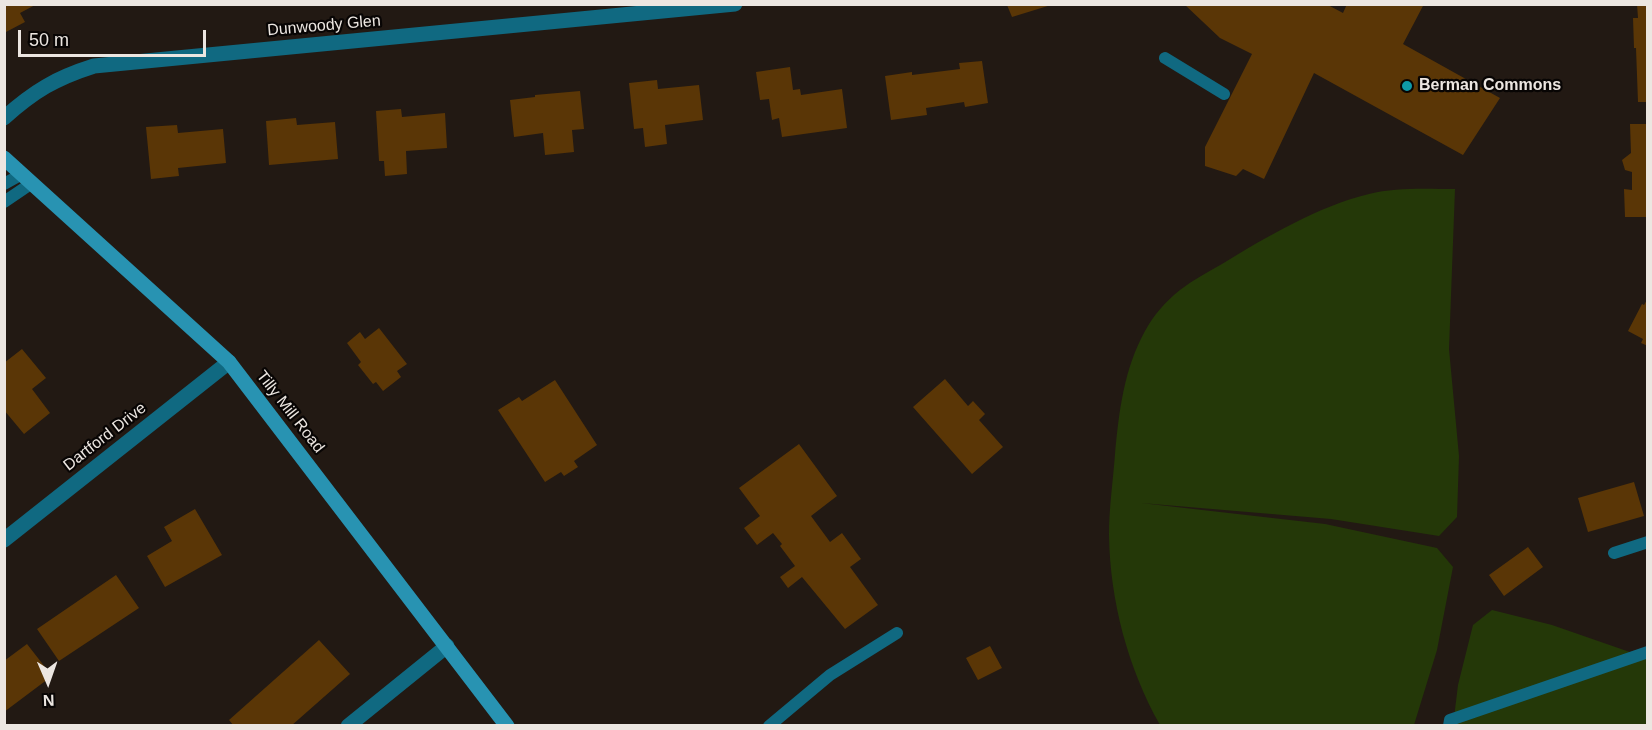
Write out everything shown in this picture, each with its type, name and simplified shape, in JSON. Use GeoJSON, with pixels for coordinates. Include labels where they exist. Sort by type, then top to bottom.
{"type":"FeatureCollection","features":[{"type":"Feature","properties":{"kind":"street","name":"Dunwoody Glen"},"geometry":{"type":"LineString","coordinates":[[4,118],[43,87],[69,74],[94,66],[735,4]]}},
{"type":"Feature","properties":{"kind":"street","name":"Tilly Mill Road"},"geometry":{"type":"LineString","coordinates":[[4,158],[229,362],[507,726]]}},
{"type":"Feature","properties":{"kind":"street","name":"Dartford Drive"},"geometry":{"type":"LineString","coordinates":[[4,540],[229,362]]}},
{"type":"Feature","properties":{"kind":"street"},"geometry":{"type":"LineString","coordinates":[[348,726],[447,646]]}},
{"type":"Feature","properties":{"kind":"lane"},"geometry":{"type":"LineString","coordinates":[[1164,58],[1224,94]]}},
{"type":"Feature","properties":{"kind":"lane"},"geometry":{"type":"LineString","coordinates":[[4,184],[27,178]]}},
{"type":"Feature","properties":{"kind":"lane"},"geometry":{"type":"LineString","coordinates":[[4,202],[27,178]]}},
{"type":"Feature","properties":{"kind":"lane"},"geometry":{"type":"LineString","coordinates":[[1614,553],[1647,543]]}},
{"type":"Feature","properties":{"kind":"lane"},"geometry":{"type":"LineString","coordinates":[[769,726],[830,675],[897,633]]}},
{"type":"Feature","properties":{"kind":"lane"},"geometry":{"type":"LineString","coordinates":[[1449,726],[1450,720],[1647,652]]}},
{"type":"Feature","properties":{"kind":"green space"},"geometry":{"type":"Polygon","coordinates":[[[1455,189],[1449,349],[1459,456],[1457,517],[1439,536],[1331,519],[1141,503],[1325,524],[1437,548],[1453,567],[1437,650],[1414,725],[1160,725],[1139,681],[1123,633],[1113,585],[1109,535],[1111,494],[1121,406],[1127,375],[1145,331],[1160,309],[1185,286],[1256,243],[1312,214],[1350,199],[1390,190],[1455,189]]]}},
{"type":"Feature","properties":{"kind":"green space"},"geometry":{"type":"Polygon","coordinates":[[[1492,610],[1552,625],[1647,658],[1647,725],[1453,726],[1458,685],[1473,625],[1492,610]]]}},
{"type":"Feature","properties":{"kind":"building"},"geometry":{"type":"Polygon","coordinates":[[[4,4],[37,4],[20,13],[25,22],[6,32],[4,4]]]}},
{"type":"Feature","properties":{"kind":"building","name":"Berman Commons"},"geometry":{"type":"Polygon","coordinates":[[[1184,4],[1326,4],[1343,13],[1347,4],[1424,4],[1403,44],[1500,98],[1463,155],[1314,73],[1264,179],[1243,169],[1236,176],[1205,166],[1205,147],[1252,54],[1220,38],[1184,4]]]}},
{"type":"Feature","properties":{"kind":"building"},"geometry":{"type":"Polygon","coordinates":[[[1637,4],[1648,4],[1648,102],[1638,102],[1633,18],[1638,18],[1637,4]]]}},
{"type":"Feature","properties":{"kind":"building"},"geometry":{"type":"Polygon","coordinates":[[[1007,5],[1051,5],[1012,17],[1007,5]]]}},
{"type":"Feature","properties":{"kind":"building"},"geometry":{"type":"Polygon","coordinates":[[[982,61],[988,103],[965,107],[964,102],[926,108],[927,115],[891,120],[885,76],[960,69],[959,63],[982,61]]]}},
{"type":"Feature","properties":{"kind":"building"},"geometry":{"type":"Polygon","coordinates":[[[790,67],[793,90],[800,89],[801,95],[842,89],[847,128],[782,137],[779,118],[772,120],[769,99],[760,100],[756,72],[790,67]]]}},
{"type":"Feature","properties":{"kind":"building"},"geometry":{"type":"Polygon","coordinates":[[[657,80],[658,89],[699,85],[703,120],[665,125],[667,144],[645,147],[643,128],[634,129],[629,83],[657,80]]]}},
{"type":"Feature","properties":{"kind":"building"},"geometry":{"type":"Polygon","coordinates":[[[580,91],[584,129],[572,130],[574,152],[545,155],[543,133],[514,137],[510,100],[580,91]]]}},
{"type":"Feature","properties":{"kind":"building"},"geometry":{"type":"Polygon","coordinates":[[[401,109],[402,117],[445,113],[447,148],[406,151],[407,174],[385,176],[384,161],[379,161],[376,111],[401,109]]]}},
{"type":"Feature","properties":{"kind":"building"},"geometry":{"type":"Polygon","coordinates":[[[296,118],[297,125],[335,122],[338,159],[269,165],[266,121],[296,118]]]}},
{"type":"Feature","properties":{"kind":"building"},"geometry":{"type":"Polygon","coordinates":[[[1630,124],[1648,124],[1648,217],[1625,217],[1624,189],[1632,190],[1632,172],[1625,170],[1622,160],[1631,153],[1630,124]]]}},
{"type":"Feature","properties":{"kind":"building"},"geometry":{"type":"Polygon","coordinates":[[[177,125],[178,133],[223,129],[226,163],[178,168],[179,176],[151,179],[146,127],[177,125]]]}},
{"type":"Feature","properties":{"kind":"building"},"geometry":{"type":"Polygon","coordinates":[[[1648,298],[1648,346],[1641,343],[1643,339],[1628,331],[1642,304],[1644,305],[1648,298]]]}},
{"type":"Feature","properties":{"kind":"building"},"geometry":{"type":"Polygon","coordinates":[[[379,328],[407,364],[397,371],[401,377],[383,391],[376,382],[373,384],[358,365],[361,362],[347,343],[360,332],[365,339],[379,328]]]}},
{"type":"Feature","properties":{"kind":"building"},"geometry":{"type":"Polygon","coordinates":[[[22,349],[46,378],[32,389],[50,413],[24,434],[4,410],[4,363],[22,349]]]}},
{"type":"Feature","properties":{"kind":"building"},"geometry":{"type":"Polygon","coordinates":[[[945,379],[968,406],[973,401],[985,414],[979,420],[1003,447],[972,474],[913,407],[945,379]]]}},
{"type":"Feature","properties":{"kind":"building"},"geometry":{"type":"Polygon","coordinates":[[[555,380],[597,445],[574,461],[578,467],[564,476],[561,472],[545,482],[498,410],[519,397],[522,401],[555,380]]]}},
{"type":"Feature","properties":{"kind":"building"},"geometry":{"type":"Polygon","coordinates":[[[799,444],[837,496],[811,516],[830,542],[842,533],[861,559],[850,567],[878,605],[845,629],[802,577],[788,588],[780,577],[795,566],[773,533],[757,545],[744,528],[760,516],[739,488],[799,444]]]}},
{"type":"Feature","properties":{"kind":"building"},"geometry":{"type":"Polygon","coordinates":[[[1634,482],[1644,516],[1588,532],[1578,498],[1634,482]]]}},
{"type":"Feature","properties":{"kind":"building"},"geometry":{"type":"Polygon","coordinates":[[[195,509],[222,555],[165,587],[147,556],[172,541],[164,527],[195,509]]]}},
{"type":"Feature","properties":{"kind":"building"},"geometry":{"type":"Polygon","coordinates":[[[1528,547],[1543,567],[1504,596],[1489,575],[1528,547]]]}},
{"type":"Feature","properties":{"kind":"building"},"geometry":{"type":"Polygon","coordinates":[[[116,575],[139,608],[59,661],[37,629],[116,575]]]}},
{"type":"Feature","properties":{"kind":"building"},"geometry":{"type":"Polygon","coordinates":[[[319,640],[350,674],[291,726],[234,726],[229,720],[319,640]]]}},
{"type":"Feature","properties":{"kind":"building"},"geometry":{"type":"Polygon","coordinates":[[[27,644],[52,676],[4,712],[4,661],[27,644]]]}},
{"type":"Feature","properties":{"kind":"building"},"geometry":{"type":"Polygon","coordinates":[[[990,646],[1002,668],[978,680],[966,658],[990,646]]]}},
{"type":"Feature","properties":{"kind":"place","name":"Berman Commons"},"geometry":{"type":"Point","coordinates":[1407,86]}}]}
